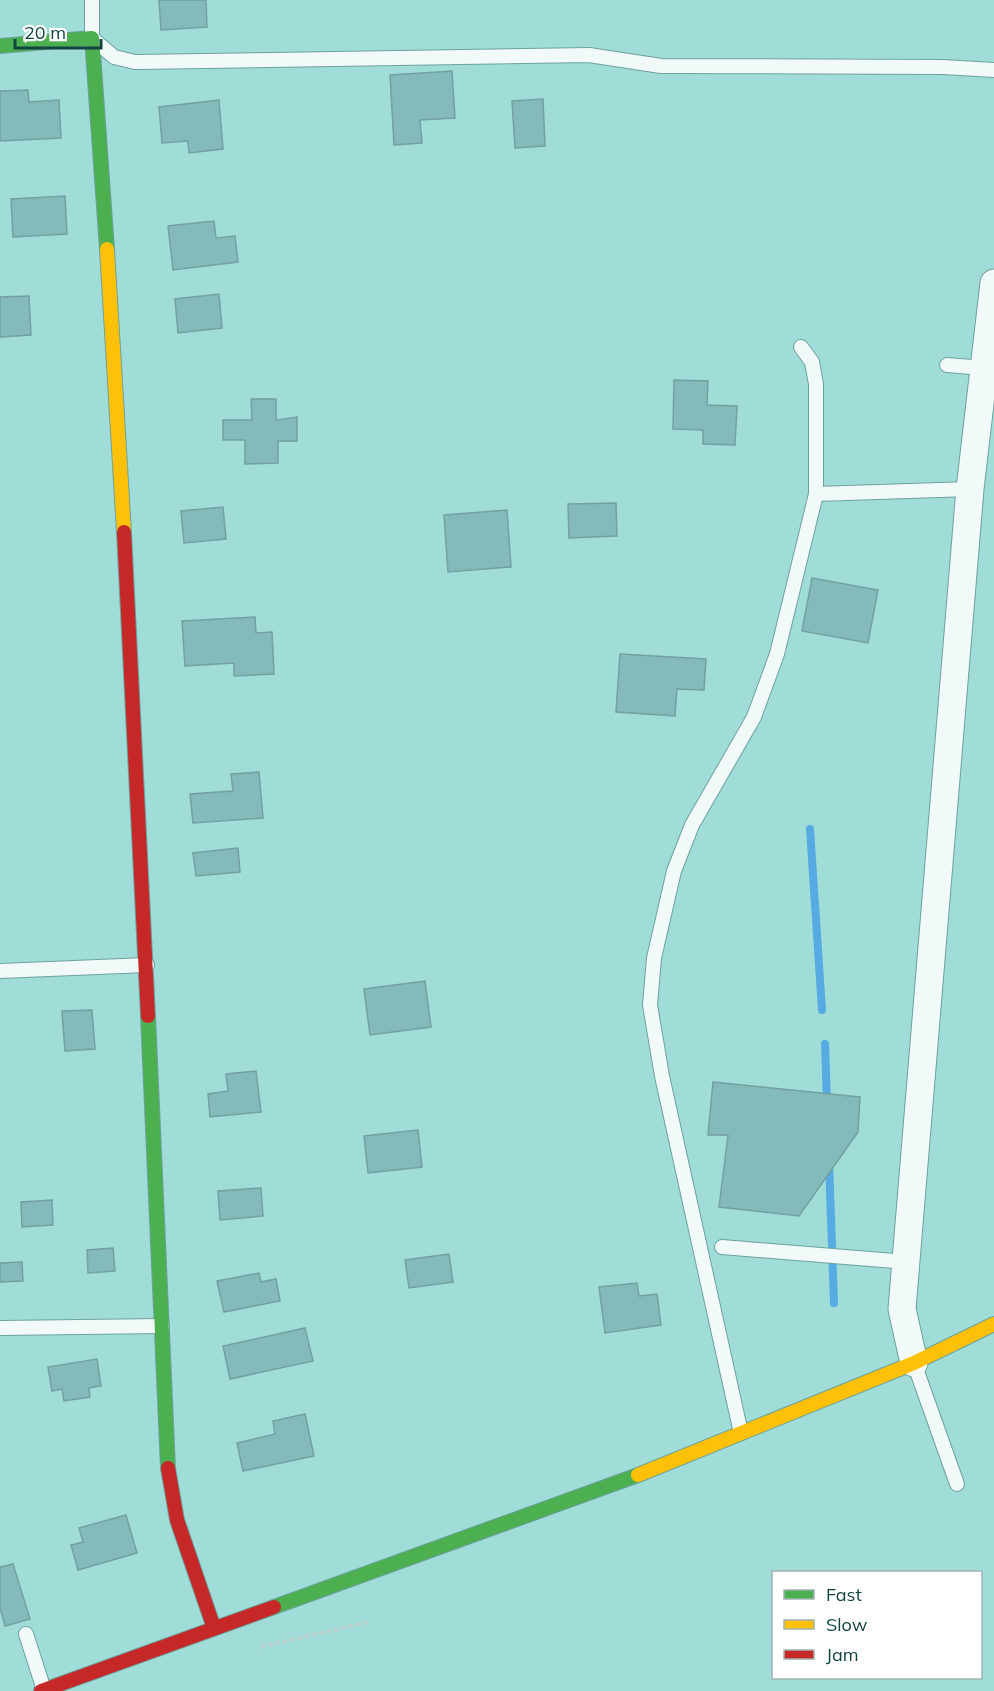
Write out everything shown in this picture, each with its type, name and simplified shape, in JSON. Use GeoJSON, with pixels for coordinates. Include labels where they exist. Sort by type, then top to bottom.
{"type":"FeatureCollection","features":[{"type":"Feature","properties":{"kind":"street"},"geometry":{"type":"LineString","coordinates":[[0,46],[92,38],[111,297],[147,965],[170,1480],[177,1520],[213,1628]]}},
{"type":"Feature","properties":{"kind":"street"},"geometry":{"type":"LineString","coordinates":[[914,1363],[902,1309],[970,489],[994,283]]}},
{"type":"Feature","properties":{"kind":"street"},"geometry":{"type":"LineString","coordinates":[[43,1690],[628,1479],[914,1363],[994,1324]]}},
{"type":"Feature","properties":{"kind":"lane"},"geometry":{"type":"LineString","coordinates":[[92,0],[92,38],[114,57],[135,62],[589,55],[661,66],[994,69]]}},
{"type":"Feature","properties":{"kind":"lane"},"geometry":{"type":"LineString","coordinates":[[741,1432],[662,1076],[650,1005],[654,958],[674,871],[692,825],[754,717],[777,654],[816,494],[816,384],[812,362],[801,347]]}},
{"type":"Feature","properties":{"kind":"lane"},"geometry":{"type":"LineString","coordinates":[[947,365],[984,368]]}},
{"type":"Feature","properties":{"kind":"lane"},"geometry":{"type":"LineString","coordinates":[[816,494],[970,489]]}},
{"type":"Feature","properties":{"kind":"lane"},"geometry":{"type":"LineString","coordinates":[[0,971],[147,965]]}},
{"type":"Feature","properties":{"kind":"lane"},"geometry":{"type":"LineString","coordinates":[[722,1247],[907,1263]]}},
{"type":"Feature","properties":{"kind":"lane"},"geometry":{"type":"LineString","coordinates":[[0,1328],[162,1326]]}},
{"type":"Feature","properties":{"kind":"lane"},"geometry":{"type":"LineString","coordinates":[[914,1363],[957,1484]]}},
{"type":"Feature","properties":{"kind":"lane"},"geometry":{"type":"LineString","coordinates":[[26,1634],[43,1690]]}},
{"type":"Feature","properties":{"kind":"path"},"geometry":{"type":"LineString","coordinates":[[258,1648],[368,1622]]}},
{"type":"Feature","properties":{"kind":"building"},"geometry":{"type":"Polygon","coordinates":[[[159,0],[206,0],[207,27],[161,30],[159,0]]]}},
{"type":"Feature","properties":{"kind":"building"},"geometry":{"type":"Polygon","coordinates":[[[452,71],[455,118],[420,120],[422,143],[394,145],[390,75],[452,71]]]}},
{"type":"Feature","properties":{"kind":"building"},"geometry":{"type":"Polygon","coordinates":[[[28,90],[29,102],[59,100],[61,138],[0,141],[0,91],[28,90]]]}},
{"type":"Feature","properties":{"kind":"building"},"geometry":{"type":"Polygon","coordinates":[[[543,99],[545,146],[515,148],[512,101],[543,99]]]}},
{"type":"Feature","properties":{"kind":"building"},"geometry":{"type":"Polygon","coordinates":[[[219,100],[223,149],[189,153],[188,141],[162,143],[159,107],[219,100]]]}},
{"type":"Feature","properties":{"kind":"building"},"geometry":{"type":"Polygon","coordinates":[[[65,196],[67,234],[13,237],[11,199],[65,196]]]}},
{"type":"Feature","properties":{"kind":"building"},"geometry":{"type":"Polygon","coordinates":[[[214,221],[216,238],[235,236],[238,262],[173,270],[168,226],[214,221]]]}},
{"type":"Feature","properties":{"kind":"building"},"geometry":{"type":"Polygon","coordinates":[[[219,294],[222,328],[178,333],[175,299],[219,294]]]}},
{"type":"Feature","properties":{"kind":"building"},"geometry":{"type":"Polygon","coordinates":[[[29,296],[31,335],[0,337],[0,297],[29,296]]]}},
{"type":"Feature","properties":{"kind":"building"},"geometry":{"type":"Polygon","coordinates":[[[674,380],[708,381],[707,405],[737,406],[735,445],[703,444],[703,430],[673,429],[674,380]]]}},
{"type":"Feature","properties":{"kind":"building"},"geometry":{"type":"Polygon","coordinates":[[[251,399],[276,399],[276,420],[297,417],[297,441],[278,441],[278,463],[245,464],[245,440],[223,440],[223,420],[252,420],[251,399]]]}},
{"type":"Feature","properties":{"kind":"building"},"geometry":{"type":"Polygon","coordinates":[[[616,503],[617,536],[569,538],[568,504],[616,503]]]}},
{"type":"Feature","properties":{"kind":"building"},"geometry":{"type":"Polygon","coordinates":[[[223,507],[226,539],[184,543],[181,511],[223,507]]]}},
{"type":"Feature","properties":{"kind":"building"},"geometry":{"type":"Polygon","coordinates":[[[507,510],[511,567],[448,572],[444,515],[507,510]]]}},
{"type":"Feature","properties":{"kind":"building"},"geometry":{"type":"Polygon","coordinates":[[[812,578],[878,590],[868,643],[802,631],[812,578]]]}},
{"type":"Feature","properties":{"kind":"building"},"geometry":{"type":"Polygon","coordinates":[[[255,617],[256,633],[272,632],[274,674],[234,676],[234,663],[185,666],[182,621],[255,617]]]}},
{"type":"Feature","properties":{"kind":"building"},"geometry":{"type":"Polygon","coordinates":[[[620,654],[706,659],[704,690],[677,689],[675,716],[616,712],[620,654]]]}},
{"type":"Feature","properties":{"kind":"building"},"geometry":{"type":"Polygon","coordinates":[[[259,772],[263,818],[193,823],[190,794],[233,791],[231,774],[259,772]]]}},
{"type":"Feature","properties":{"kind":"building"},"geometry":{"type":"Polygon","coordinates":[[[238,848],[240,872],[196,876],[193,853],[238,848]]]}},
{"type":"Feature","properties":{"kind":"building"},"geometry":{"type":"Polygon","coordinates":[[[425,981],[431,1027],[370,1035],[364,989],[425,981]]]}},
{"type":"Feature","properties":{"kind":"building"},"geometry":{"type":"Polygon","coordinates":[[[92,1010],[95,1049],[65,1051],[62,1011],[92,1010]]]}},
{"type":"Feature","properties":{"kind":"building"},"geometry":{"type":"Polygon","coordinates":[[[256,1071],[261,1112],[210,1117],[208,1094],[228,1091],[226,1074],[256,1071]]]}},
{"type":"Feature","properties":{"kind":"building"},"geometry":{"type":"Polygon","coordinates":[[[713,1082],[860,1097],[858,1132],[799,1216],[719,1207],[728,1135],[708,1135],[713,1082]]]}},
{"type":"Feature","properties":{"kind":"building"},"geometry":{"type":"Polygon","coordinates":[[[418,1130],[422,1167],[368,1173],[364,1136],[418,1130]]]}},
{"type":"Feature","properties":{"kind":"building"},"geometry":{"type":"Polygon","coordinates":[[[261,1188],[263,1216],[220,1220],[218,1191],[261,1188]]]}},
{"type":"Feature","properties":{"kind":"building"},"geometry":{"type":"Polygon","coordinates":[[[52,1200],[53,1225],[22,1227],[21,1202],[52,1200]]]}},
{"type":"Feature","properties":{"kind":"building"},"geometry":{"type":"Polygon","coordinates":[[[113,1248],[115,1271],[88,1273],[87,1250],[113,1248]]]}},
{"type":"Feature","properties":{"kind":"building"},"geometry":{"type":"Polygon","coordinates":[[[449,1254],[453,1282],[409,1288],[405,1260],[449,1254]]]}},
{"type":"Feature","properties":{"kind":"building"},"geometry":{"type":"Polygon","coordinates":[[[22,1262],[23,1281],[0,1282],[0,1263],[22,1262]]]}},
{"type":"Feature","properties":{"kind":"building"},"geometry":{"type":"Polygon","coordinates":[[[259,1273],[261,1282],[276,1279],[280,1301],[224,1312],[217,1281],[259,1273]]]}},
{"type":"Feature","properties":{"kind":"building"},"geometry":{"type":"Polygon","coordinates":[[[637,1283],[639,1296],[657,1294],[661,1325],[605,1333],[599,1287],[637,1283]]]}},
{"type":"Feature","properties":{"kind":"building"},"geometry":{"type":"Polygon","coordinates":[[[305,1328],[313,1361],[230,1379],[223,1346],[305,1328]]]}},
{"type":"Feature","properties":{"kind":"building"},"geometry":{"type":"Polygon","coordinates":[[[97,1359],[101,1386],[89,1388],[90,1397],[64,1401],[62,1389],[52,1391],[48,1367],[97,1359]]]}},
{"type":"Feature","properties":{"kind":"building"},"geometry":{"type":"Polygon","coordinates":[[[305,1414],[314,1456],[243,1471],[237,1443],[275,1434],[273,1421],[305,1414]]]}},
{"type":"Feature","properties":{"kind":"building"},"geometry":{"type":"Polygon","coordinates":[[[126,1515],[137,1553],[78,1570],[71,1545],[83,1542],[79,1528],[126,1515]]]}},
{"type":"Feature","properties":{"kind":"building"},"geometry":{"type":"Polygon","coordinates":[[[13,1564],[30,1619],[5,1626],[0,1608],[0,1567],[13,1564]]]}},
{"type":"Feature","properties":{"kind":"waterway"},"geometry":{"type":"LineString","coordinates":[[810,829],[822,1010]]}},
{"type":"Feature","properties":{"kind":"waterway"},"geometry":{"type":"LineString","coordinates":[[825,1044],[827,1104]]}},
{"type":"Feature","properties":{"kind":"waterway"},"geometry":{"type":"LineString","coordinates":[[829,1161],[834,1303]]}},
{"type":"Feature","properties":{"kind":"traffic: fast"},"geometry":{"type":"LineString","coordinates":[[0,46],[92,38],[107,249]]}},
{"type":"Feature","properties":{"kind":"traffic: fast"},"geometry":{"type":"LineString","coordinates":[[148,1016],[168,1468]]}},
{"type":"Feature","properties":{"kind":"traffic: fast"},"geometry":{"type":"LineString","coordinates":[[274,1607],[638,1475]]}},
{"type":"Feature","properties":{"kind":"traffic: slow"},"geometry":{"type":"LineString","coordinates":[[107,249],[124,532]]}},
{"type":"Feature","properties":{"kind":"traffic: slow"},"geometry":{"type":"LineString","coordinates":[[638,1475],[914,1363],[994,1324]]}},
{"type":"Feature","properties":{"kind":"traffic: jam"},"geometry":{"type":"LineString","coordinates":[[124,532],[148,1016]]}},
{"type":"Feature","properties":{"kind":"traffic: jam"},"geometry":{"type":"LineString","coordinates":[[168,1468],[177,1520],[214,1628]]}},
{"type":"Feature","properties":{"kind":"traffic: jam"},"geometry":{"type":"LineString","coordinates":[[41,1691],[274,1607]]}}]}
